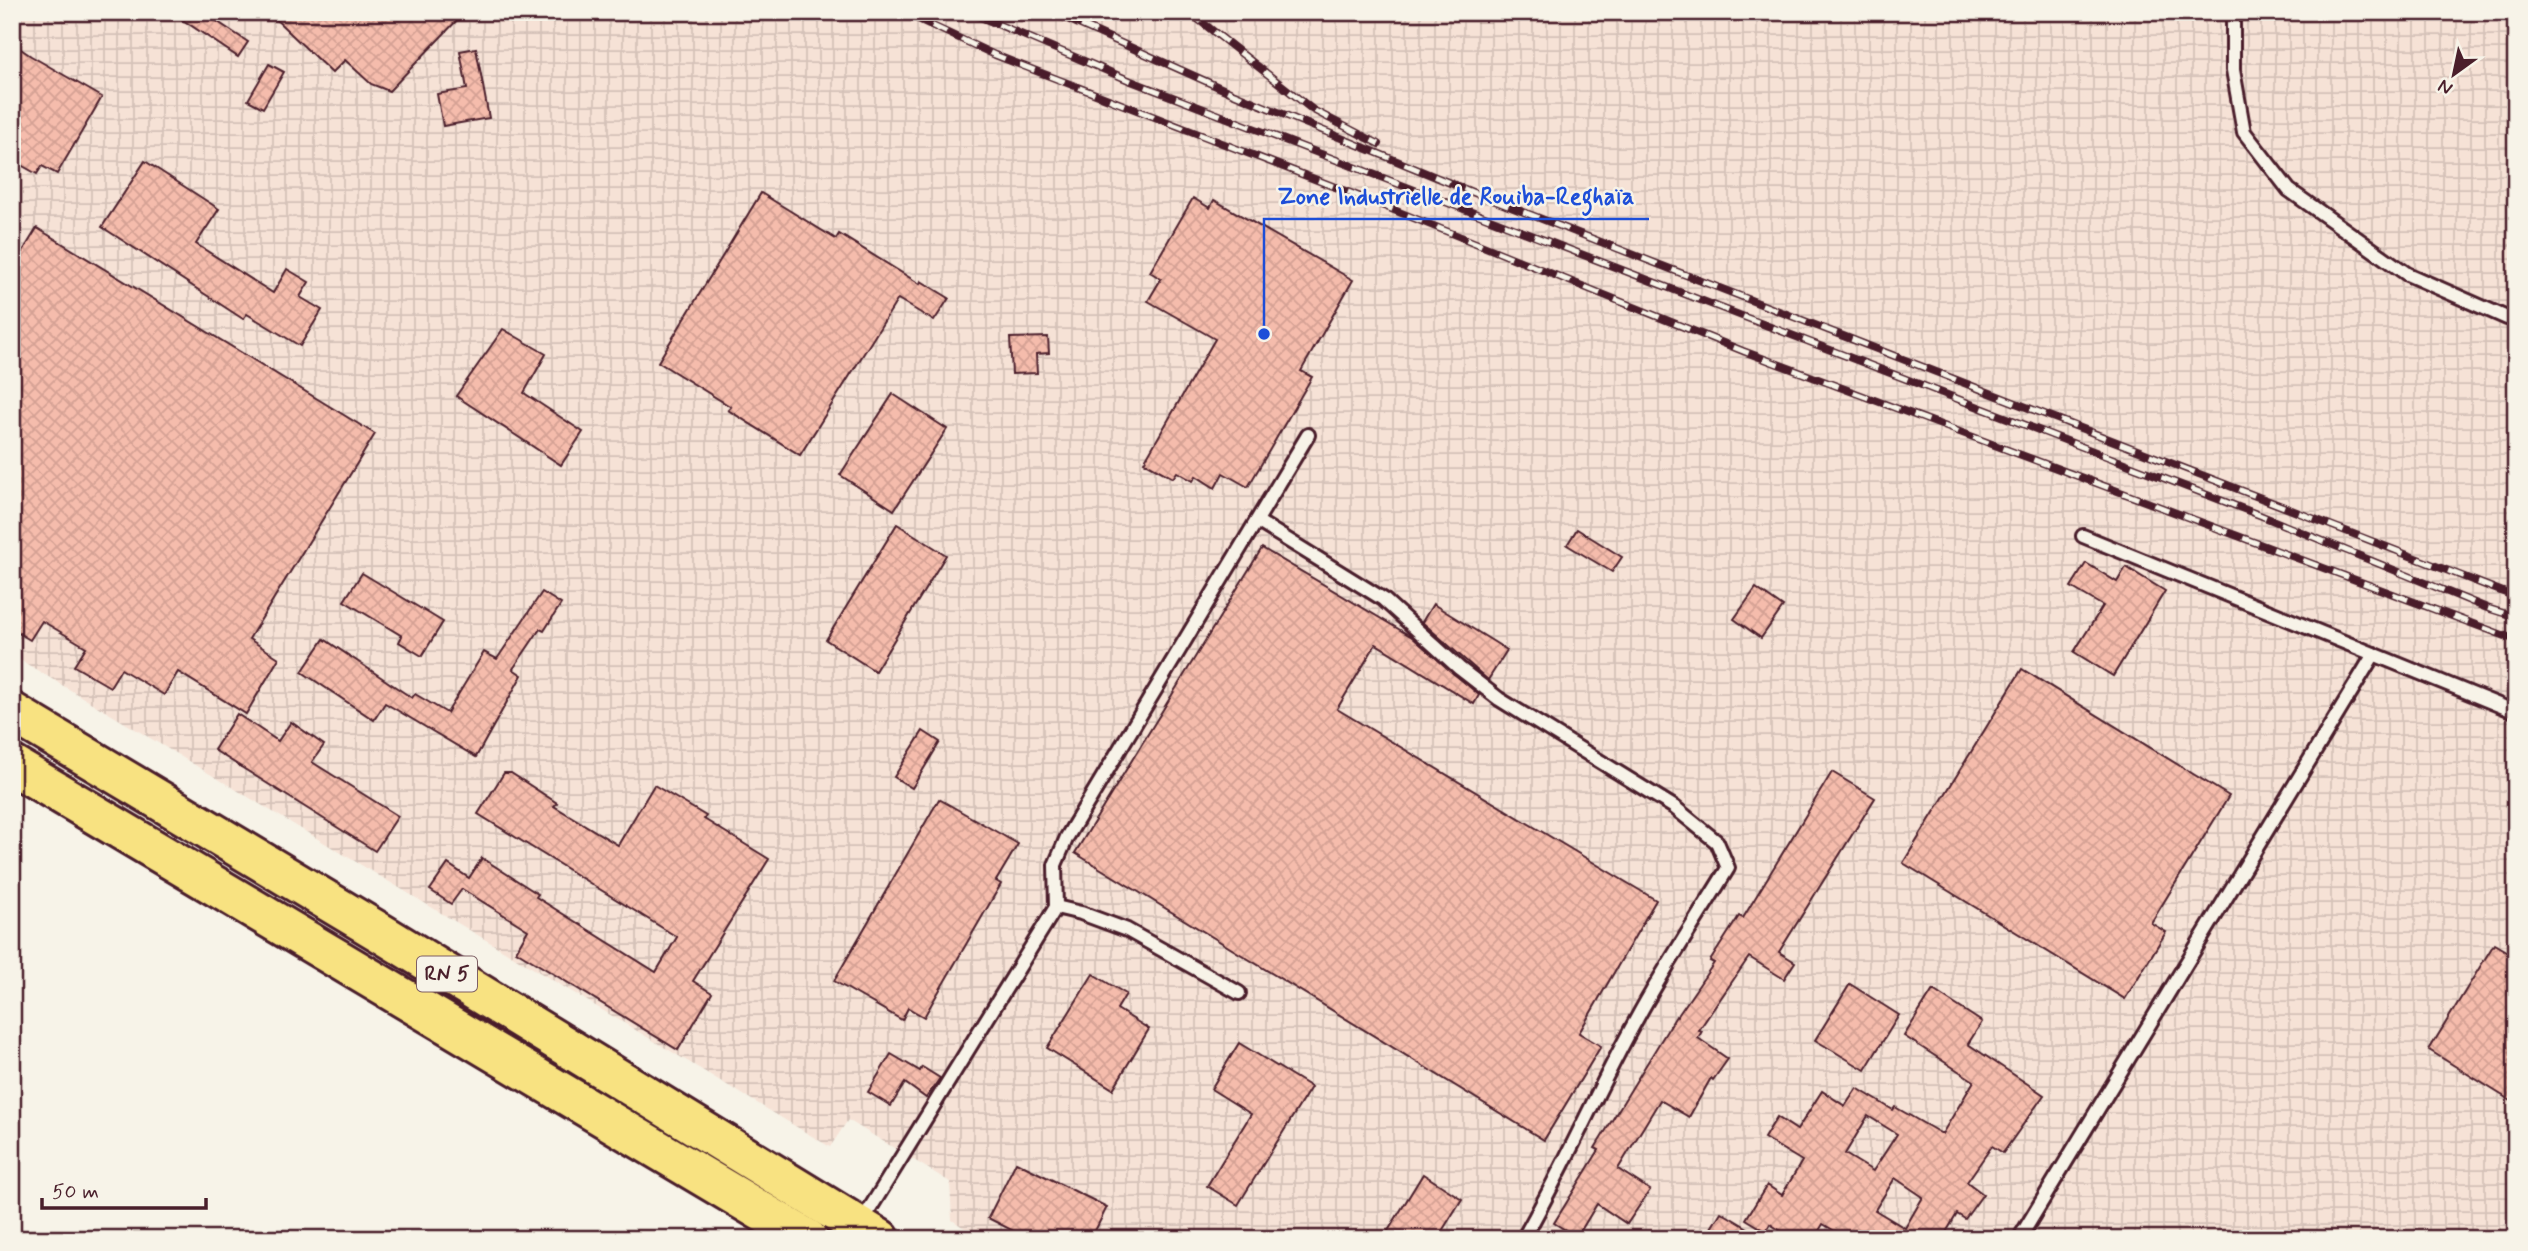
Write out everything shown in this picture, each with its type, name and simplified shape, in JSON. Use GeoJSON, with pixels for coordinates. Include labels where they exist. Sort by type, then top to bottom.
{"type":"FeatureCollection","features":[{"type":"Feature","properties":{"kind":"highway","name":"RN 5"},"geometry":{"type":"LineString","coordinates":[[12,712],[381,933],[870,1232]]}},
{"type":"Feature","properties":{"kind":"highway","name":"RN 5"},"geometry":{"type":"LineString","coordinates":[[12,765],[808,1239]]}},
{"type":"Feature","properties":{"kind":"lane"},"geometry":{"type":"LineString","coordinates":[[2233,12],[2234,70],[2244,132],[2289,190],[2407,274],[2507,318],[2516,319]]}},
{"type":"Feature","properties":{"kind":"lane"},"geometry":{"type":"LineString","coordinates":[[870,1232],[1056,906],[1055,865],[1067,837],[1308,435]]}},
{"type":"Feature","properties":{"kind":"lane"},"geometry":{"type":"LineString","coordinates":[[1257,521],[1383,599],[1459,668],[1499,699],[1674,807],[1717,842],[1728,868],[1637,1017],[1523,1239]]}},
{"type":"Feature","properties":{"kind":"lane"},"geometry":{"type":"LineString","coordinates":[[2083,536],[2516,712]]}},
{"type":"Feature","properties":{"kind":"lane"},"geometry":{"type":"LineString","coordinates":[[2019,1239],[2374,654]]}},
{"type":"Feature","properties":{"kind":"lane"},"geometry":{"type":"LineString","coordinates":[[1056,906],[1127,930],[1239,993]]}},
{"type":"Feature","properties":{"kind":"shaded area"},"geometry":{"type":"Polygon","coordinates":[[[12,12],[2516,12],[2516,1239],[981,1239],[952,1220],[950,1182],[848,1120],[830,1147],[12,655],[12,12]]]}},
{"type":"Feature","properties":{"kind":"building"},"geometry":{"type":"Polygon","coordinates":[[[171,12],[203,12],[248,42],[238,57],[171,12]]]}},
{"type":"Feature","properties":{"kind":"building"},"geometry":{"type":"Polygon","coordinates":[[[268,12],[465,12],[389,91],[371,84],[345,60],[332,73],[268,12]]]}},
{"type":"Feature","properties":{"kind":"building"},"geometry":{"type":"Polygon","coordinates":[[[12,43],[102,97],[57,174],[42,166],[37,174],[12,160],[12,43]]]}},
{"type":"Feature","properties":{"kind":"building"},"geometry":{"type":"Polygon","coordinates":[[[476,48],[489,118],[443,126],[437,94],[467,89],[460,51],[476,48]]]}},
{"type":"Feature","properties":{"kind":"building"},"geometry":{"type":"Polygon","coordinates":[[[269,64],[284,72],[263,108],[248,100],[269,64]]]}},
{"type":"Feature","properties":{"kind":"building"},"geometry":{"type":"Polygon","coordinates":[[[145,161],[219,209],[196,244],[273,293],[287,269],[309,282],[300,297],[322,310],[300,346],[247,314],[243,319],[102,227],[145,161]]]}},
{"type":"Feature","properties":{"kind":"building"},"geometry":{"type":"Polygon","coordinates":[[[761,193],[836,239],[839,234],[920,284],[921,281],[949,298],[934,321],[898,299],[800,455],[728,410],[731,407],[658,362],[761,193]]]}},
{"type":"Feature","properties":{"kind":"building"},"geometry":{"type":"Polygon","coordinates":[[[1193,198],[1210,208],[1214,200],[1353,280],[1301,371],[1312,377],[1248,487],[1223,473],[1215,488],[1196,476],[1193,481],[1177,472],[1173,478],[1144,462],[1215,339],[1148,301],[1161,279],[1150,272],[1193,198]]]}},
{"type":"Feature","properties":{"kind":"building"},"geometry":{"type":"Polygon","coordinates":[[[37,228],[375,434],[249,639],[279,658],[246,714],[178,672],[164,695],[121,669],[110,687],[74,666],[86,647],[42,621],[30,640],[12,629],[12,269],[37,228]]]}},
{"type":"Feature","properties":{"kind":"building"},"geometry":{"type":"Polygon","coordinates":[[[503,329],[546,354],[524,393],[583,432],[561,465],[456,396],[503,329]]]}},
{"type":"Feature","properties":{"kind":"building"},"geometry":{"type":"Polygon","coordinates":[[[1048,337],[1049,353],[1036,354],[1037,373],[1012,374],[1010,338],[1048,337]]]}},
{"type":"Feature","properties":{"kind":"building"},"geometry":{"type":"Polygon","coordinates":[[[893,394],[947,429],[894,510],[840,475],[893,394]]]}},
{"type":"Feature","properties":{"kind":"building"},"geometry":{"type":"Polygon","coordinates":[[[897,524],[946,555],[875,671],[826,640],[897,524]]]}},
{"type":"Feature","properties":{"kind":"building"},"geometry":{"type":"Polygon","coordinates":[[[1577,529],[1622,557],[1612,572],[1567,545],[1577,529]]]}},
{"type":"Feature","properties":{"kind":"building"},"geometry":{"type":"Polygon","coordinates":[[[1262,548],[1412,637],[1479,695],[1474,704],[1376,644],[1337,709],[1656,900],[1579,1033],[1601,1046],[1544,1140],[1075,853],[1262,548]]]}},
{"type":"Feature","properties":{"kind":"building"},"geometry":{"type":"Polygon","coordinates":[[[2086,563],[2117,582],[2126,567],[2165,591],[2113,676],[2074,652],[2103,606],[2071,587],[2086,563]]]}},
{"type":"Feature","properties":{"kind":"building"},"geometry":{"type":"Polygon","coordinates":[[[362,573],[443,622],[422,656],[399,642],[402,636],[344,601],[362,573]]]}},
{"type":"Feature","properties":{"kind":"building"},"geometry":{"type":"Polygon","coordinates":[[[1756,588],[1783,607],[1761,638],[1734,619],[1756,588]]]}},
{"type":"Feature","properties":{"kind":"building"},"geometry":{"type":"Polygon","coordinates":[[[542,592],[561,604],[544,631],[540,629],[513,669],[522,675],[476,757],[385,703],[374,720],[302,672],[324,639],[412,698],[415,694],[447,713],[484,652],[497,659],[542,592]]]}},
{"type":"Feature","properties":{"kind":"building"},"geometry":{"type":"Polygon","coordinates":[[[1433,604],[1507,650],[1488,680],[1422,622],[1433,604]]]}},
{"type":"Feature","properties":{"kind":"building"},"geometry":{"type":"Polygon","coordinates":[[[2022,669],[2229,796],[2151,923],[2166,932],[2125,999],[1903,863],[2022,669]]]}},
{"type":"Feature","properties":{"kind":"building"},"geometry":{"type":"Polygon","coordinates":[[[237,714],[278,741],[291,722],[324,745],[312,762],[398,816],[375,851],[214,750],[237,714]]]}},
{"type":"Feature","properties":{"kind":"building"},"geometry":{"type":"Polygon","coordinates":[[[923,731],[940,742],[912,788],[894,777],[923,731]]]}},
{"type":"Feature","properties":{"kind":"building"},"geometry":{"type":"Polygon","coordinates":[[[1832,772],[1875,798],[1779,952],[1795,962],[1784,979],[1749,957],[1699,1030],[1702,1031],[1698,1038],[1728,1059],[1713,1080],[1711,1078],[1689,1117],[1660,1100],[1618,1169],[1650,1190],[1627,1224],[1597,1204],[1577,1237],[1554,1223],[1599,1150],[1595,1148],[1676,1016],[1714,963],[1710,961],[1739,916],[1743,918],[1832,772]]]}},
{"type":"Feature","properties":{"kind":"building"},"geometry":{"type":"Polygon","coordinates":[[[504,773],[511,773],[557,803],[554,806],[618,845],[654,785],[769,859],[693,981],[712,993],[678,1050],[516,951],[528,930],[462,889],[451,904],[430,890],[448,864],[469,878],[482,858],[538,894],[536,897],[656,972],[677,937],[478,814],[504,773]]]}},
{"type":"Feature","properties":{"kind":"building"},"geometry":{"type":"Polygon","coordinates":[[[939,799],[1018,844],[996,881],[1001,884],[924,1017],[908,1008],[902,1020],[834,981],[939,799]]]}},
{"type":"Feature","properties":{"kind":"building"},"geometry":{"type":"Polygon","coordinates":[[[2494,944],[2516,957],[2516,1104],[2429,1050],[2494,944]]]}},
{"type":"Feature","properties":{"kind":"building"},"geometry":{"type":"Polygon","coordinates":[[[1093,974],[1126,994],[1117,1009],[1149,1029],[1113,1089],[1047,1048],[1093,974]]]}},
{"type":"Feature","properties":{"kind":"building"},"geometry":{"type":"Polygon","coordinates":[[[1850,984],[1899,1015],[1865,1070],[1815,1040],[1850,984]]]}},
{"type":"Feature","properties":{"kind":"building"},"geometry":{"type":"Polygon","coordinates":[[[1933,990],[1982,1022],[1968,1044],[2044,1095],[2003,1153],[1992,1146],[1967,1182],[1983,1194],[1965,1219],[1957,1214],[1942,1239],[1848,1239],[1823,1224],[1814,1239],[1793,1239],[1770,1224],[1766,1231],[1746,1219],[1767,1185],[1782,1195],[1802,1161],[1764,1138],[1777,1117],[1797,1130],[1822,1091],[1845,1106],[1857,1088],[1893,1110],[1895,1107],[1942,1134],[1974,1081],[1904,1036],[1933,990]],[[1868,1116],[1845,1154],[1873,1171],[1897,1134],[1868,1116]],[[1895,1178],[1875,1210],[1905,1228],[1923,1197],[1895,1178]]]}},
{"type":"Feature","properties":{"kind":"building"},"geometry":{"type":"Polygon","coordinates":[[[1239,1043],[1311,1087],[1238,1205],[1207,1186],[1251,1114],[1211,1089],[1239,1043]]]}},
{"type":"Feature","properties":{"kind":"building"},"geometry":{"type":"Polygon","coordinates":[[[891,1054],[920,1071],[922,1067],[940,1078],[926,1098],[905,1083],[891,1106],[868,1092],[891,1054]]]}},
{"type":"Feature","properties":{"kind":"building"},"geometry":{"type":"Polygon","coordinates":[[[1016,1162],[1107,1207],[1091,1239],[1029,1239],[988,1218],[1016,1162]]]}},
{"type":"Feature","properties":{"kind":"building"},"geometry":{"type":"Polygon","coordinates":[[[1423,1174],[1462,1199],[1437,1239],[1383,1239],[1423,1174]]]}},
{"type":"Feature","properties":{"kind":"building"},"geometry":{"type":"Polygon","coordinates":[[[1721,1212],[1766,1239],[1717,1239],[1708,1233],[1721,1212]]]}},
{"type":"Feature","properties":{"kind":"railway"},"geometry":{"type":"LineString","coordinates":[[903,12],[995,55],[1384,206],[1743,351],[2516,640]]}},
{"type":"Feature","properties":{"kind":"railway"},"geometry":{"type":"LineString","coordinates":[[969,12],[1131,81],[2262,516],[2487,608],[2516,617]]}},
{"type":"Feature","properties":{"kind":"railway"},"geometry":{"type":"LineString","coordinates":[[1052,12],[1232,93],[1472,192],[2516,597]]}},
{"type":"Feature","properties":{"kind":"railway"},"geometry":{"type":"LineString","coordinates":[[1189,12],[1313,110],[1379,144]]}},
{"type":"Feature","properties":{"kind":"place","name":"Zone Industrielle de Rouiba-Reghaïa"},"geometry":{"type":"Point","coordinates":[1264,334]}}]}
